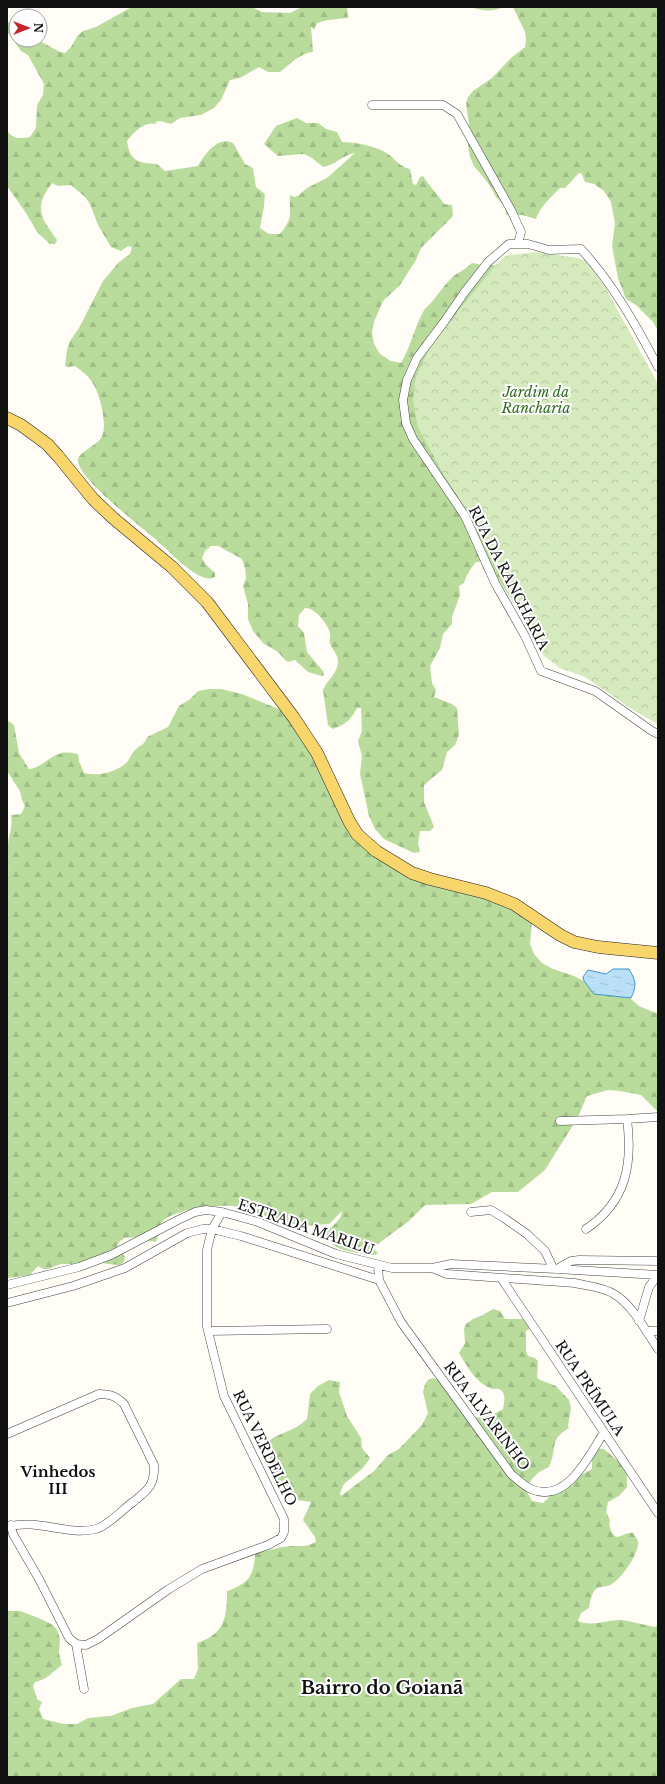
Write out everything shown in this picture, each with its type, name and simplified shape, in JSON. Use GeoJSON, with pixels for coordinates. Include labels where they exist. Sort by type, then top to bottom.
{"type":"FeatureCollection","features":[{"type":"Feature","properties":{"kind":"main road"},"geometry":{"type":"LineString","coordinates":[[7,418],[21,425],[47,444],[62,460],[93,499],[113,518],[172,567],[207,602],[294,718],[317,753],[349,821],[357,834],[376,851],[412,873],[486,893],[514,904],[560,935],[574,942],[606,948],[658,953]]}},
{"type":"Feature","properties":{"kind":"street"},"geometry":{"type":"LineString","coordinates":[[372,105],[443,105],[457,114],[511,210],[521,232],[518,244],[528,244],[549,250],[581,249],[618,295],[658,367]]}},
{"type":"Feature","properties":{"kind":"street","name":"RUA DA RANCHARIA"},"geometry":{"type":"LineString","coordinates":[[518,244],[509,244],[488,262],[417,358],[407,380],[403,400],[406,423],[413,439],[465,516],[495,583],[525,636],[542,671],[595,691],[652,732],[658,734]]}},
{"type":"Feature","properties":{"kind":"street"},"geometry":{"type":"LineString","coordinates":[[560,1121],[658,1117]]}},
{"type":"Feature","properties":{"kind":"street"},"geometry":{"type":"LineString","coordinates":[[586,1229],[599,1220],[611,1208],[626,1174],[630,1137],[628,1119]]}},
{"type":"Feature","properties":{"kind":"street","name":"ESTRADA MARILU"},"geometry":{"type":"LineString","coordinates":[[7,1285],[79,1267],[112,1255],[195,1212],[206,1210],[222,1212],[258,1222],[336,1254],[378,1266],[392,1268],[432,1268],[450,1264],[555,1268],[658,1275]]}},
{"type":"Feature","properties":{"kind":"street"},"geometry":{"type":"LineString","coordinates":[[471,1212],[491,1210],[504,1218],[527,1234],[545,1251],[555,1268],[571,1261],[579,1260],[658,1261]]}},
{"type":"Feature","properties":{"kind":"street","name":"RUA VERDELHO"},"geometry":{"type":"LineString","coordinates":[[76,1644],[86,1645],[98,1639],[170,1589],[202,1569],[268,1545],[281,1538],[284,1532],[284,1519],[224,1396],[208,1331],[207,1250],[212,1229],[222,1212]]}},
{"type":"Feature","properties":{"kind":"street"},"geometry":{"type":"LineString","coordinates":[[7,1304],[73,1286],[125,1268],[186,1233],[203,1229],[212,1229],[379,1280]]}},
{"type":"Feature","properties":{"kind":"street","name":"RUA ALVARINHO"},"geometry":{"type":"LineString","coordinates":[[378,1266],[379,1280],[401,1322],[487,1442],[512,1474],[531,1489],[546,1493],[562,1488],[583,1466],[604,1432]]}},
{"type":"Feature","properties":{"kind":"street"},"geometry":{"type":"LineString","coordinates":[[432,1268],[447,1274],[575,1283],[595,1287],[614,1294],[628,1307],[658,1349]]}},
{"type":"Feature","properties":{"kind":"street"},"geometry":{"type":"LineString","coordinates":[[639,1321],[649,1287],[658,1275]]}},
{"type":"Feature","properties":{"kind":"street","name":"RUA PRÍMULA"},"geometry":{"type":"LineString","coordinates":[[501,1278],[658,1513]]}},
{"type":"Feature","properties":{"kind":"street"},"geometry":{"type":"LineString","coordinates":[[208,1331],[327,1329]]}},
{"type":"Feature","properties":{"kind":"street"},"geometry":{"type":"LineString","coordinates":[[646,1331],[658,1331]]}},
{"type":"Feature","properties":{"kind":"street"},"geometry":{"type":"LineString","coordinates":[[7,1434],[99,1394],[108,1394],[116,1397],[124,1404],[154,1464],[152,1484],[144,1493],[105,1524],[96,1529],[79,1530],[24,1524],[9,1526],[39,1579],[69,1638],[76,1644],[84,1689]]}},
{"type":"Feature","properties":{"kind":"green space"},"geometry":{"type":"Polygon","coordinates":[[[252,7],[262,12],[290,13],[302,7],[347,7],[348,18],[328,20],[317,23],[314,30],[311,26],[313,52],[299,57],[280,72],[268,72],[259,67],[240,78],[230,80],[221,100],[214,108],[201,115],[180,118],[171,124],[160,121],[155,122],[157,124],[148,124],[136,131],[127,141],[130,153],[136,160],[145,163],[157,164],[165,171],[198,166],[212,147],[227,141],[233,143],[245,164],[253,168],[256,187],[265,194],[260,228],[269,234],[280,234],[287,223],[290,215],[290,195],[294,197],[298,196],[307,188],[327,178],[355,153],[323,167],[312,158],[304,154],[278,156],[264,144],[276,126],[297,118],[306,123],[318,123],[326,129],[337,132],[342,142],[364,145],[385,152],[399,164],[410,169],[413,184],[416,185],[420,177],[423,176],[444,204],[452,205],[453,216],[421,248],[416,260],[400,285],[383,301],[374,322],[372,333],[374,344],[380,354],[391,361],[401,363],[425,309],[451,278],[472,263],[483,265],[508,265],[532,631],[493,571],[483,570],[481,562],[476,562],[464,583],[459,586],[460,595],[452,617],[452,624],[443,634],[440,648],[430,666],[432,683],[436,690],[434,697],[452,704],[457,708],[459,735],[455,745],[447,752],[442,770],[424,785],[424,802],[434,827],[430,831],[420,831],[418,843],[420,852],[414,853],[384,839],[375,829],[369,816],[360,774],[362,756],[358,741],[362,731],[361,708],[357,708],[347,722],[333,729],[328,725],[323,690],[336,670],[338,660],[330,643],[329,629],[324,621],[312,610],[305,608],[299,615],[298,626],[304,633],[307,652],[323,671],[324,675],[322,676],[308,672],[295,660],[288,662],[278,652],[263,643],[253,631],[248,619],[248,604],[243,586],[246,578],[245,568],[242,559],[218,546],[211,546],[205,551],[202,558],[206,565],[215,573],[215,577],[207,578],[198,575],[181,563],[99,490],[88,479],[81,469],[78,461],[80,455],[99,441],[104,425],[102,407],[93,383],[75,366],[65,366],[67,350],[70,341],[79,328],[103,281],[118,263],[130,254],[132,247],[128,246],[121,251],[111,247],[98,225],[90,204],[85,197],[71,185],[58,186],[52,183],[46,192],[41,206],[43,219],[57,240],[55,244],[50,244],[37,232],[7,186],[7,131],[12,136],[17,138],[30,137],[36,128],[37,105],[43,95],[44,84],[28,55],[19,48],[48,48],[48,45],[65,53],[71,47],[78,35],[83,31],[96,27],[130,8],[252,7]]]}},
{"type":"Feature","properties":{"kind":"green space"},"geometry":{"type":"Polygon","coordinates":[[[471,7],[503,7],[496,10],[487,10],[471,7]]]}},
{"type":"Feature","properties":{"kind":"green space"},"geometry":{"type":"Polygon","coordinates":[[[513,7],[658,7],[658,331],[653,322],[636,305],[626,299],[618,278],[612,246],[615,223],[611,202],[604,191],[594,184],[585,182],[582,174],[579,173],[566,188],[560,188],[550,198],[543,206],[536,219],[522,215],[506,215],[505,206],[496,197],[489,184],[474,166],[470,157],[468,145],[470,131],[466,103],[468,97],[473,91],[492,78],[511,58],[525,47],[525,32],[513,7]]]}},
{"type":"Feature","properties":{"kind":"green space","name":"Jardim da Rancharia"},"geometry":{"type":"Polygon","coordinates":[[[535,252],[578,258],[586,261],[605,287],[658,384],[658,724],[636,712],[585,677],[560,668],[544,656],[509,594],[471,517],[441,470],[418,427],[413,400],[416,376],[431,345],[493,268],[505,256],[535,252]]]}},
{"type":"Feature","properties":{"kind":"green space"},"geometry":{"type":"Polygon","coordinates":[[[221,689],[242,694],[281,710],[316,753],[345,819],[381,855],[500,901],[532,921],[530,944],[534,954],[542,963],[553,969],[574,976],[595,987],[630,998],[639,1006],[658,1014],[658,1112],[641,1095],[608,1090],[587,1096],[578,1117],[545,1170],[518,1192],[492,1192],[471,1204],[425,1205],[409,1221],[375,1246],[374,1249],[378,1253],[375,1255],[339,1248],[328,1239],[325,1233],[338,1220],[342,1214],[342,1211],[329,1224],[305,1226],[298,1224],[287,1224],[259,1216],[257,1214],[257,1209],[254,1208],[216,1206],[185,1211],[168,1218],[160,1225],[156,1242],[133,1237],[123,1239],[119,1243],[116,1250],[123,1252],[125,1258],[123,1263],[120,1265],[107,1264],[95,1260],[78,1264],[61,1264],[48,1269],[43,1269],[38,1266],[30,1275],[7,1278],[8,840],[11,826],[11,815],[21,814],[25,806],[20,791],[7,771],[7,720],[14,725],[19,753],[29,769],[38,766],[58,754],[70,753],[78,754],[84,773],[108,773],[124,765],[134,751],[145,742],[147,737],[168,727],[179,706],[189,700],[198,691],[221,689]]]}},
{"type":"Feature","properties":{"kind":"green space"},"geometry":{"type":"Polygon","coordinates":[[[493,1309],[500,1311],[505,1319],[525,1319],[532,1327],[526,1331],[526,1351],[528,1356],[535,1358],[538,1361],[537,1378],[556,1386],[569,1400],[571,1408],[569,1428],[558,1436],[554,1445],[552,1460],[549,1467],[535,1476],[526,1490],[532,1501],[543,1503],[551,1495],[572,1485],[581,1475],[592,1469],[592,1462],[588,1453],[591,1448],[604,1449],[625,1467],[627,1487],[619,1496],[608,1502],[606,1512],[610,1520],[610,1529],[614,1535],[618,1537],[633,1533],[638,1541],[638,1546],[633,1559],[619,1578],[610,1585],[595,1590],[589,1608],[581,1613],[578,1621],[583,1623],[594,1623],[621,1620],[655,1627],[658,1625],[658,1777],[7,1777],[7,1611],[20,1611],[53,1625],[60,1638],[59,1653],[62,1665],[46,1677],[35,1682],[33,1686],[37,1699],[42,1702],[39,1709],[43,1719],[64,1724],[77,1724],[88,1718],[111,1716],[132,1708],[153,1704],[181,1679],[194,1679],[198,1669],[197,1643],[214,1635],[219,1629],[225,1617],[227,1591],[245,1582],[251,1574],[255,1554],[282,1547],[302,1546],[316,1542],[315,1537],[303,1520],[311,1502],[297,1500],[283,1488],[273,1472],[269,1452],[265,1444],[275,1437],[297,1427],[307,1419],[310,1394],[318,1386],[329,1380],[340,1382],[339,1392],[347,1416],[361,1438],[362,1448],[370,1458],[363,1468],[344,1484],[340,1493],[341,1496],[374,1471],[388,1455],[399,1449],[422,1425],[428,1413],[423,1392],[425,1384],[429,1379],[434,1378],[439,1381],[473,1418],[492,1415],[503,1409],[504,1397],[502,1391],[499,1389],[490,1388],[480,1382],[468,1368],[459,1353],[465,1343],[464,1329],[466,1324],[493,1309]]]}},
{"type":"Feature","properties":{"kind":"water"},"geometry":{"type":"Polygon","coordinates":[[[613,969],[629,969],[635,983],[631,998],[594,994],[584,981],[583,977],[588,970],[606,974],[613,969]]]}},
{"type":"Feature","properties":{"kind":"district","name":"Vinhedos III"},"geometry":{"type":"Point","coordinates":[58,1480]}},
{"type":"Feature","properties":{"kind":"district","name":"Bairro do Goianã"},"geometry":{"type":"Point","coordinates":[382,1688]}}]}
